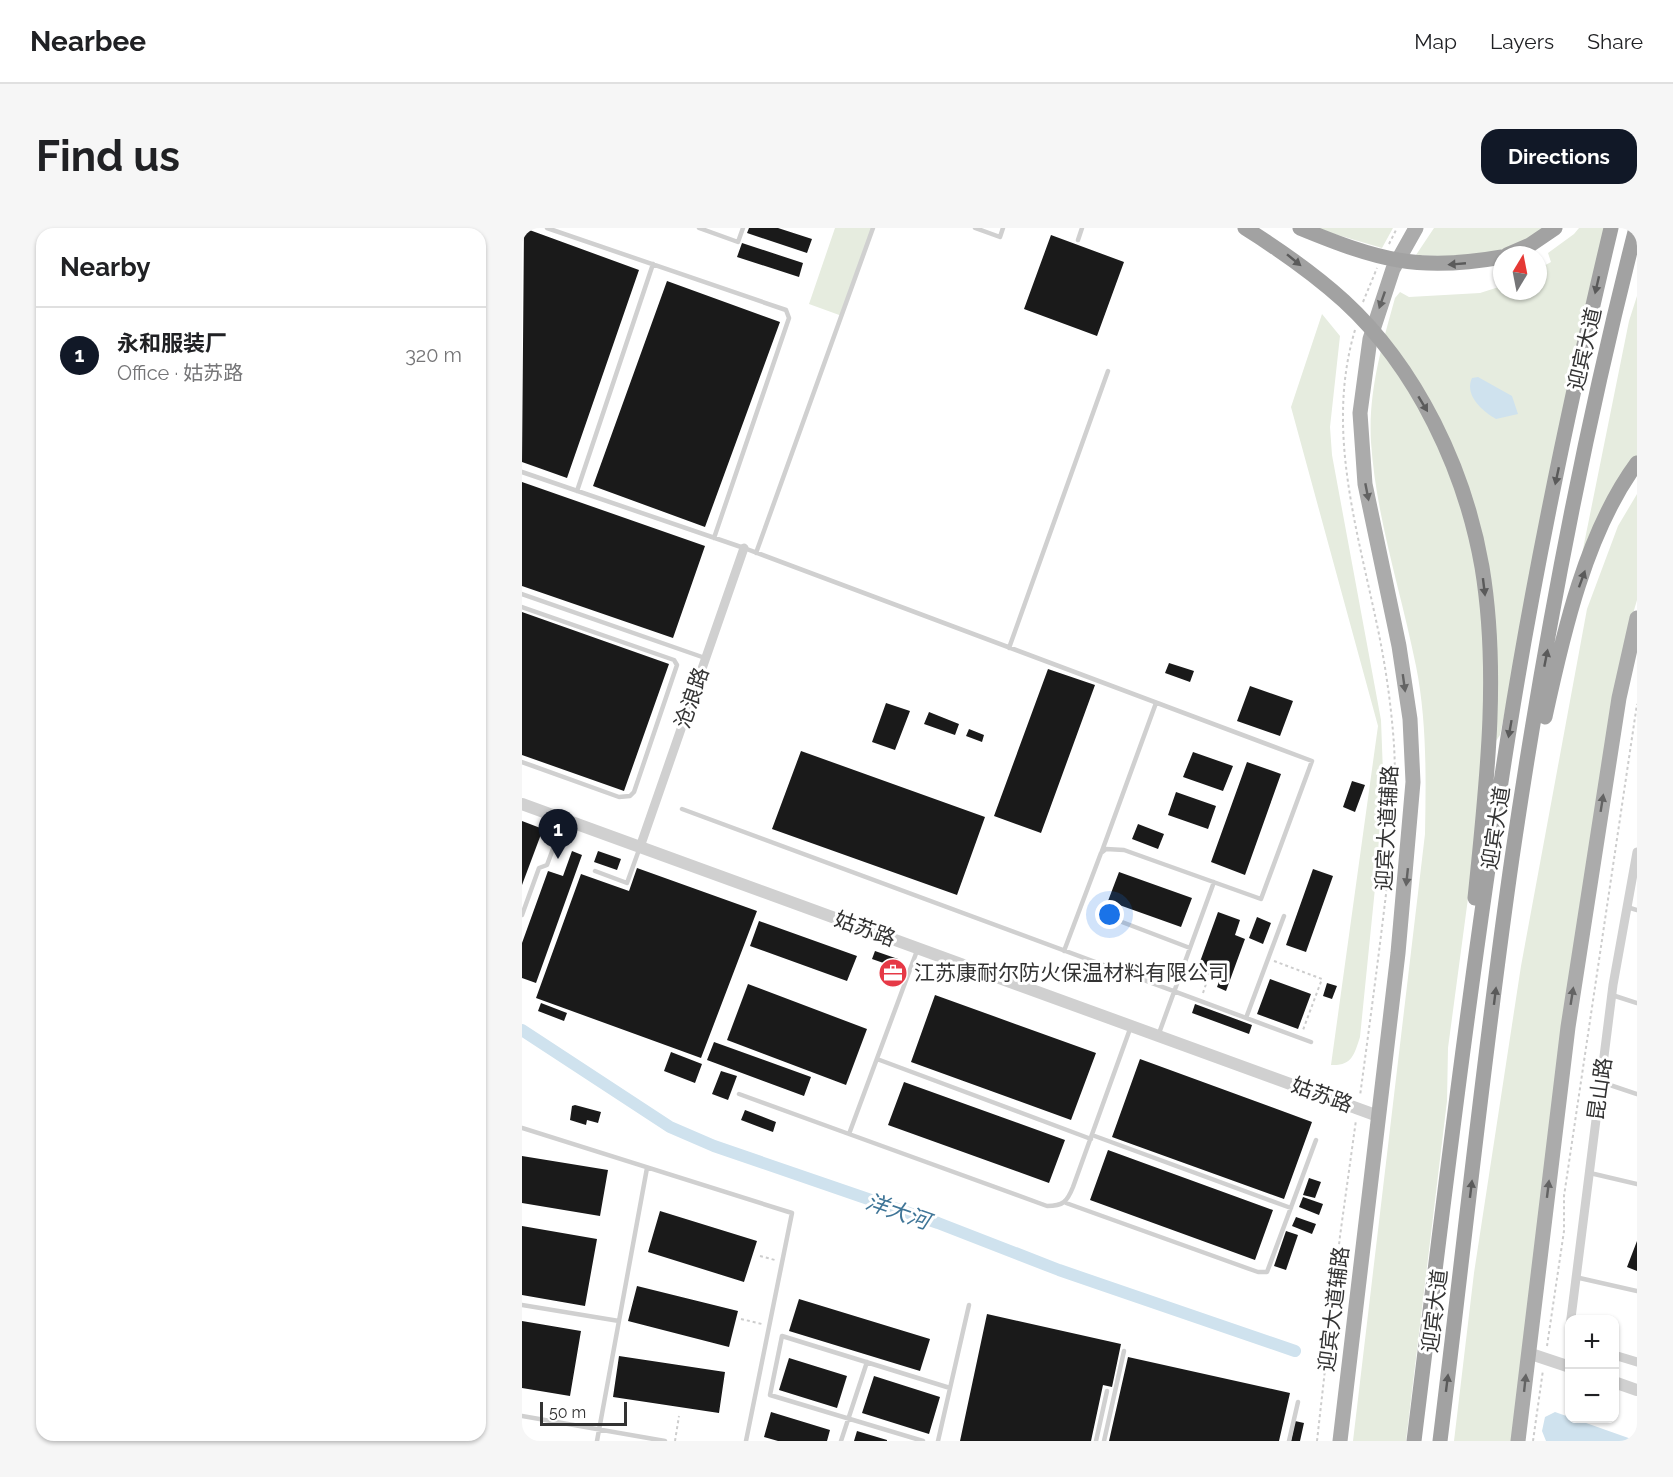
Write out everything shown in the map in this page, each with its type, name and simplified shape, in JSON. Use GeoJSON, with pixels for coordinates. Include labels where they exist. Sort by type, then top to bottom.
{"type":"FeatureCollection","features":[{"type":"Feature","properties":{"kind":"highway"},"geometry":{"type":"LineString","coordinates":[[1245,228],[1288,254],[1345,302],[1391,354],[1426,408],[1470,513],[1482,567],[1487,611],[1490,718],[1485,794],[1455,1102]]}},
{"type":"Feature","properties":{"kind":"highway"},"geometry":{"type":"LineString","coordinates":[[1300,228],[1360,252],[1411,263],[1442,265],[1493,258]]}},
{"type":"Feature","properties":{"kind":"highway"},"geometry":{"type":"LineString","coordinates":[[1528,246],[1555,228]]}},
{"type":"Feature","properties":{"kind":"highway","name":"迎宾大道"},"geometry":{"type":"LineString","coordinates":[[1414,1441],[1455,1102],[1509,735],[1546,525],[1611,228]]}},
{"type":"Feature","properties":{"kind":"highway","name":"迎宾大道"},"geometry":{"type":"LineString","coordinates":[[1440,1441],[1512,860],[1535,714],[1580,474],[1636,228]]}},
{"type":"Feature","properties":{"kind":"highway"},"geometry":{"type":"LineString","coordinates":[[1512,860],[1551,689],[1575,598],[1599,533],[1637,463]]}},
{"type":"Feature","properties":{"kind":"main road","name":"迎宾大道辅路"},"geometry":{"type":"LineString","coordinates":[[1340,1441],[1407,873],[1413,782],[1410,719],[1399,646],[1365,484],[1360,413],[1370,339],[1393,269],[1416,228]]}},
{"type":"Feature","properties":{"kind":"main road"},"geometry":{"type":"LineString","coordinates":[[1518,1441],[1568,1027],[1619,698],[1637,618]]}},
{"type":"Feature","properties":{"kind":"street","name":"沧浪路"},"geometry":{"type":"LineString","coordinates":[[640,847],[744,548]]}},
{"type":"Feature","properties":{"kind":"street","name":"姑苏路"},"geometry":{"type":"LineString","coordinates":[[522,804],[1378,1116]]}},
{"type":"Feature","properties":{"kind":"street","name":"昆山路"},"geometry":{"type":"LineString","coordinates":[[1570,1315],[1612,995],[1632,908],[1637,852]]}},
{"type":"Feature","properties":{"kind":"street"},"geometry":{"type":"LineString","coordinates":[[1528,1353],[1565,1366]]}},
{"type":"Feature","properties":{"kind":"street"},"geometry":{"type":"LineString","coordinates":[[1619,1356],[1637,1362]]}},
{"type":"Feature","properties":{"kind":"street"},"geometry":{"type":"LineString","coordinates":[[1619,1384],[1637,1390]]}},
{"type":"Feature","properties":{"kind":"lane"},"geometry":{"type":"LineString","coordinates":[[546,228],[786,310],[789,318],[714,538]]}},
{"type":"Feature","properties":{"kind":"lane"},"geometry":{"type":"LineString","coordinates":[[699,228],[738,242],[743,228]]}},
{"type":"Feature","properties":{"kind":"lane"},"geometry":{"type":"LineString","coordinates":[[756,553],[873,228]]}},
{"type":"Feature","properties":{"kind":"lane"},"geometry":{"type":"LineString","coordinates":[[975,228],[1000,237],[1004,228]]}},
{"type":"Feature","properties":{"kind":"lane"},"geometry":{"type":"LineString","coordinates":[[1078,240],[1082,228]]}},
{"type":"Feature","properties":{"kind":"lane"},"geometry":{"type":"LineString","coordinates":[[578,491],[653,264]]}},
{"type":"Feature","properties":{"kind":"lane"},"geometry":{"type":"LineString","coordinates":[[1008,648],[1108,371]]}},
{"type":"Feature","properties":{"kind":"lane"},"geometry":{"type":"LineString","coordinates":[[522,472],[744,548],[1312,761],[1261,899],[1124,850],[1106,849],[1101,853]]}},
{"type":"Feature","properties":{"kind":"lane"},"geometry":{"type":"LineString","coordinates":[[522,594],[705,658]]}},
{"type":"Feature","properties":{"kind":"lane"},"geometry":{"type":"LineString","coordinates":[[522,607],[674,660],[677,665],[634,792],[630,796],[619,797],[522,762]]}},
{"type":"Feature","properties":{"kind":"lane"},"geometry":{"type":"LineString","coordinates":[[1064,951],[1156,703]]}},
{"type":"Feature","properties":{"kind":"lane"},"geometry":{"type":"LineString","coordinates":[[682,809],[1311,1042]]}},
{"type":"Feature","properties":{"kind":"lane"},"geometry":{"type":"LineString","coordinates":[[522,915],[539,868],[548,865],[564,819]]}},
{"type":"Feature","properties":{"kind":"lane"},"geometry":{"type":"LineString","coordinates":[[595,871],[627,883],[640,847]]}},
{"type":"Feature","properties":{"kind":"lane"},"geometry":{"type":"LineString","coordinates":[[1158,1036],[1214,882]]}},
{"type":"Feature","properties":{"kind":"lane"},"geometry":{"type":"LineString","coordinates":[[1101,914],[1190,948]]}},
{"type":"Feature","properties":{"kind":"lane"},"geometry":{"type":"LineString","coordinates":[[1246,1018],[1284,916]]}},
{"type":"Feature","properties":{"kind":"lane"},"geometry":{"type":"LineString","coordinates":[[849,1134],[918,948]]}},
{"type":"Feature","properties":{"kind":"lane"},"geometry":{"type":"LineString","coordinates":[[1612,995],[1637,1003]]}},
{"type":"Feature","properties":{"kind":"lane"},"geometry":{"type":"LineString","coordinates":[[1066,1203],[1131,1026]]}},
{"type":"Feature","properties":{"kind":"lane"},"geometry":{"type":"LineString","coordinates":[[877,1059],[1291,1208]]}},
{"type":"Feature","properties":{"kind":"lane"},"geometry":{"type":"LineString","coordinates":[[1601,1082],[1637,1094]]}},
{"type":"Feature","properties":{"kind":"lane"},"geometry":{"type":"LineString","coordinates":[[739,1094],[1047,1206],[1066,1203],[1263,1273],[1269,1268],[1316,1140]]}},
{"type":"Feature","properties":{"kind":"lane"},"geometry":{"type":"LineString","coordinates":[[522,1128],[792,1214],[746,1441]]}},
{"type":"Feature","properties":{"kind":"lane"},"geometry":{"type":"LineString","coordinates":[[597,1441],[647,1168]]}},
{"type":"Feature","properties":{"kind":"lane"},"geometry":{"type":"LineString","coordinates":[[1589,1173],[1637,1184]]}},
{"type":"Feature","properties":{"kind":"lane"},"geometry":{"type":"LineString","coordinates":[[1575,1277],[1637,1291]]}},
{"type":"Feature","properties":{"kind":"lane"},"geometry":{"type":"LineString","coordinates":[[522,1305],[619,1321]]}},
{"type":"Feature","properties":{"kind":"lane"},"geometry":{"type":"LineString","coordinates":[[938,1441],[969,1305]]}},
{"type":"Feature","properties":{"kind":"lane"},"geometry":{"type":"LineString","coordinates":[[923,1441],[770,1395],[782,1336],[950,1388]]}},
{"type":"Feature","properties":{"kind":"lane"},"geometry":{"type":"LineString","coordinates":[[1104,1441],[1124,1351]]}},
{"type":"Feature","properties":{"kind":"lane"},"geometry":{"type":"LineString","coordinates":[[841,1441],[867,1362]]}},
{"type":"Feature","properties":{"kind":"lane"},"geometry":{"type":"LineString","coordinates":[[1096,1441],[1107,1391]]}},
{"type":"Feature","properties":{"kind":"lane"},"geometry":{"type":"LineString","coordinates":[[1289,1441],[1298,1402]]}},
{"type":"Feature","properties":{"kind":"lane"},"geometry":{"type":"LineString","coordinates":[[522,1416],[665,1441]]}},
{"type":"Feature","properties":{"kind":"path"},"geometry":{"type":"LineString","coordinates":[[1387,248],[1397,228]]}},
{"type":"Feature","properties":{"kind":"path"},"geometry":{"type":"LineString","coordinates":[[1361,308],[1377,267]]}},
{"type":"Feature","properties":{"kind":"path"},"geometry":{"type":"LineString","coordinates":[[1317,1441],[1340,1236],[1379,959],[1395,792],[1394,744],[1386,674],[1356,533],[1342,451],[1343,398],[1351,341],[1358,319]]}},
{"type":"Feature","properties":{"kind":"path"},"geometry":{"type":"LineString","coordinates":[[1533,1441],[1564,1230],[1564,1196],[1637,704]]}},
{"type":"Feature","properties":{"kind":"path"},"geometry":{"type":"LineString","coordinates":[[1268,958],[1322,979],[1300,1038]]}},
{"type":"Feature","properties":{"kind":"path"},"geometry":{"type":"LineString","coordinates":[[1200,1001],[1208,978]]}},
{"type":"Feature","properties":{"kind":"path"},"geometry":{"type":"LineString","coordinates":[[760,1256],[782,1262]]}},
{"type":"Feature","properties":{"kind":"path"},"geometry":{"type":"LineString","coordinates":[[741,1319],[769,1326]]}},
{"type":"Feature","properties":{"kind":"path"},"geometry":{"type":"LineString","coordinates":[[675,1441],[679,1416]]}},
{"type":"Feature","properties":{"kind":"shaded area"},"geometry":{"type":"Polygon","coordinates":[[[835,228],[872,228],[842,316],[809,304],[835,228]]]}},
{"type":"Feature","properties":{"kind":"shaded area"},"geometry":{"type":"Polygon","coordinates":[[[1314,228],[1393,228],[1382,248],[1314,228]]]}},
{"type":"Feature","properties":{"kind":"shaded area"},"geometry":{"type":"Polygon","coordinates":[[[1434,228],[1544,228],[1515,245],[1493,246],[1493,252],[1483,254],[1416,255],[1434,228]]]}},
{"type":"Feature","properties":{"kind":"shaded area"},"geometry":{"type":"Polygon","coordinates":[[[1579,228],[1605,228],[1500,735],[1483,760],[1479,816],[1448,1048],[1447,1101],[1406,1441],[1353,1441],[1425,834],[1426,792],[1420,687],[1383,526],[1374,470],[1371,423],[1377,369],[1395,298],[1400,292],[1409,297],[1480,293],[1493,289],[1493,300],[1547,300],[1547,264],[1551,262],[1548,253],[1579,228]]]}},
{"type":"Feature","properties":{"kind":"shaded area"},"geometry":{"type":"Polygon","coordinates":[[[1637,296],[1637,457],[1581,559],[1629,321],[1637,296]]]}},
{"type":"Feature","properties":{"kind":"shaded area"},"geometry":{"type":"Polygon","coordinates":[[[1322,314],[1340,336],[1330,427],[1332,455],[1381,720],[1384,799],[1360,1037],[1351,1058],[1344,1064],[1338,1065],[1331,1065],[1378,726],[1291,407],[1322,314]]]}},
{"type":"Feature","properties":{"kind":"shaded area"},"geometry":{"type":"Polygon","coordinates":[[[1637,494],[1637,600],[1632,617],[1512,1441],[1454,1441],[1474,1273],[1521,966],[1587,609],[1618,526],[1637,494]]]}},
{"type":"Feature","properties":{"kind":"water"},"geometry":{"type":"Polygon","coordinates":[[[1478,377],[1512,396],[1518,414],[1496,419],[1485,412],[1476,402],[1470,390],[1472,378],[1478,377]]]}},
{"type":"Feature","properties":{"kind":"water"},"geometry":{"type":"Polygon","coordinates":[[[1555,1412],[1565,1416],[1565,1423],[1586,1423],[1637,1441],[1546,1441],[1542,1431],[1545,1417],[1555,1412]]]}},
{"type":"Feature","properties":{"kind":"building"},"geometry":{"type":"Polygon","coordinates":[[[524,228],[639,270],[567,478],[522,462],[524,228]]]}},
{"type":"Feature","properties":{"kind":"building"},"geometry":{"type":"Polygon","coordinates":[[[749,228],[778,228],[812,239],[807,253],[747,233],[749,228]]]}},
{"type":"Feature","properties":{"kind":"building"},"geometry":{"type":"Polygon","coordinates":[[[1051,235],[1124,262],[1097,336],[1024,309],[1051,235]]]}},
{"type":"Feature","properties":{"kind":"building"},"geometry":{"type":"Polygon","coordinates":[[[742,243],[803,263],[799,277],[737,257],[742,243]]]}},
{"type":"Feature","properties":{"kind":"building"},"geometry":{"type":"Polygon","coordinates":[[[667,281],[780,322],[705,527],[593,486],[667,281]]]}},
{"type":"Feature","properties":{"kind":"building"},"geometry":{"type":"Polygon","coordinates":[[[522,482],[705,546],[673,638],[522,586],[522,482]]]}},
{"type":"Feature","properties":{"kind":"building"},"geometry":{"type":"Polygon","coordinates":[[[522,612],[669,664],[624,791],[522,755],[522,612]]]}},
{"type":"Feature","properties":{"kind":"building"},"geometry":{"type":"Polygon","coordinates":[[[1169,663],[1194,671],[1190,682],[1165,673],[1169,663]]]}},
{"type":"Feature","properties":{"kind":"building"},"geometry":{"type":"Polygon","coordinates":[[[1048,669],[1095,685],[1041,833],[994,816],[1048,669]]]}},
{"type":"Feature","properties":{"kind":"building"},"geometry":{"type":"Polygon","coordinates":[[[1250,686],[1293,701],[1280,736],[1237,721],[1250,686]]]}},
{"type":"Feature","properties":{"kind":"building"},"geometry":{"type":"Polygon","coordinates":[[[886,703],[910,711],[895,750],[872,742],[886,703]]]}},
{"type":"Feature","properties":{"kind":"building"},"geometry":{"type":"Polygon","coordinates":[[[929,712],[959,724],[955,735],[924,724],[929,712]]]}},
{"type":"Feature","properties":{"kind":"building"},"geometry":{"type":"Polygon","coordinates":[[[969,729],[984,735],[982,742],[966,736],[969,729]]]}},
{"type":"Feature","properties":{"kind":"building"},"geometry":{"type":"Polygon","coordinates":[[[801,751],[985,817],[957,895],[772,829],[801,751]]]}},
{"type":"Feature","properties":{"kind":"building"},"geometry":{"type":"Polygon","coordinates":[[[1193,752],[1233,766],[1223,791],[1183,777],[1193,752]]]}},
{"type":"Feature","properties":{"kind":"building"},"geometry":{"type":"Polygon","coordinates":[[[1247,762],[1281,774],[1245,875],[1211,862],[1247,762]]]}},
{"type":"Feature","properties":{"kind":"building"},"geometry":{"type":"Polygon","coordinates":[[[1352,781],[1365,785],[1355,812],[1343,807],[1352,781]]]}},
{"type":"Feature","properties":{"kind":"building"},"geometry":{"type":"Polygon","coordinates":[[[1176,792],[1216,806],[1208,829],[1168,815],[1176,792]]]}},
{"type":"Feature","properties":{"kind":"building"},"geometry":{"type":"Polygon","coordinates":[[[522,821],[543,829],[522,885],[522,821]]]}},
{"type":"Feature","properties":{"kind":"building"},"geometry":{"type":"Polygon","coordinates":[[[1138,824],[1164,834],[1158,849],[1132,839],[1138,824]]]}},
{"type":"Feature","properties":{"kind":"building"},"geometry":{"type":"Polygon","coordinates":[[[572,851],[582,855],[536,983],[522,978],[522,943],[548,871],[563,876],[572,851]]]}},
{"type":"Feature","properties":{"kind":"building"},"geometry":{"type":"Polygon","coordinates":[[[598,851],[621,859],[617,870],[594,862],[598,851]]]}},
{"type":"Feature","properties":{"kind":"building"},"geometry":{"type":"Polygon","coordinates":[[[637,868],[757,911],[701,1058],[536,998],[581,874],[629,891],[637,868]]]}},
{"type":"Feature","properties":{"kind":"building"},"geometry":{"type":"Polygon","coordinates":[[[1313,869],[1333,876],[1306,952],[1286,945],[1313,869]]]}},
{"type":"Feature","properties":{"kind":"building"},"geometry":{"type":"Polygon","coordinates":[[[1119,872],[1192,898],[1181,927],[1108,901],[1119,872]]]}},
{"type":"Feature","properties":{"kind":"building"},"geometry":{"type":"Polygon","coordinates":[[[1218,912],[1240,920],[1235,935],[1245,939],[1226,991],[1217,987],[1220,979],[1197,970],[1218,912]]]}},
{"type":"Feature","properties":{"kind":"building"},"geometry":{"type":"Polygon","coordinates":[[[1257,917],[1271,923],[1263,944],[1249,938],[1257,917]]]}},
{"type":"Feature","properties":{"kind":"building"},"geometry":{"type":"Polygon","coordinates":[[[759,921],[857,956],[847,981],[750,946],[759,921]]]}},
{"type":"Feature","properties":{"kind":"building"},"geometry":{"type":"Polygon","coordinates":[[[875,951],[898,959],[895,967],[872,959],[875,951]]]}},
{"type":"Feature","properties":{"kind":"building"},"geometry":{"type":"Polygon","coordinates":[[[1270,979],[1311,994],[1298,1029],[1257,1014],[1270,979]]]}},
{"type":"Feature","properties":{"kind":"building"},"geometry":{"type":"Polygon","coordinates":[[[1327,983],[1337,986],[1332,999],[1323,996],[1327,983]]]}},
{"type":"Feature","properties":{"kind":"building"},"geometry":{"type":"Polygon","coordinates":[[[748,984],[867,1029],[846,1085],[727,1040],[748,984]]]}},
{"type":"Feature","properties":{"kind":"building"},"geometry":{"type":"Polygon","coordinates":[[[935,995],[1096,1053],[1071,1120],[911,1062],[935,995]]]}},
{"type":"Feature","properties":{"kind":"building"},"geometry":{"type":"Polygon","coordinates":[[[541,1003],[567,1013],[564,1021],[538,1011],[541,1003]]]}},
{"type":"Feature","properties":{"kind":"building"},"geometry":{"type":"Polygon","coordinates":[[[1195,1004],[1252,1025],[1249,1034],[1192,1013],[1195,1004]]]}},
{"type":"Feature","properties":{"kind":"building"},"geometry":{"type":"Polygon","coordinates":[[[714,1042],[811,1077],[804,1096],[707,1060],[714,1042]]]}},
{"type":"Feature","properties":{"kind":"building"},"geometry":{"type":"Polygon","coordinates":[[[671,1052],[702,1064],[695,1083],[664,1071],[671,1052]]]}},
{"type":"Feature","properties":{"kind":"building"},"geometry":{"type":"Polygon","coordinates":[[[1140,1059],[1312,1122],[1284,1199],[1112,1137],[1140,1059]]]}},
{"type":"Feature","properties":{"kind":"building"},"geometry":{"type":"Polygon","coordinates":[[[721,1071],[737,1076],[728,1100],[712,1094],[721,1071]]]}},
{"type":"Feature","properties":{"kind":"building"},"geometry":{"type":"Polygon","coordinates":[[[904,1082],[1065,1140],[1049,1183],[888,1125],[904,1082]]]}},
{"type":"Feature","properties":{"kind":"building"},"geometry":{"type":"Polygon","coordinates":[[[572,1106],[601,1112],[598,1123],[587,1120],[586,1125],[570,1120],[572,1106]]]}},
{"type":"Feature","properties":{"kind":"building"},"geometry":{"type":"Polygon","coordinates":[[[745,1110],[776,1122],[773,1132],[741,1120],[745,1110]]]}},
{"type":"Feature","properties":{"kind":"building"},"geometry":{"type":"Polygon","coordinates":[[[1108,1150],[1273,1210],[1255,1260],[1090,1200],[1108,1150]]]}},
{"type":"Feature","properties":{"kind":"building"},"geometry":{"type":"Polygon","coordinates":[[[522,1156],[608,1170],[600,1216],[522,1203],[522,1156]]]}},
{"type":"Feature","properties":{"kind":"building"},"geometry":{"type":"Polygon","coordinates":[[[1309,1178],[1321,1182],[1315,1198],[1303,1195],[1309,1178]]]}},
{"type":"Feature","properties":{"kind":"building"},"geometry":{"type":"Polygon","coordinates":[[[1303,1197],[1323,1204],[1319,1215],[1299,1207],[1303,1197]]]}},
{"type":"Feature","properties":{"kind":"building"},"geometry":{"type":"Polygon","coordinates":[[[660,1211],[757,1241],[744,1282],[648,1252],[660,1211]]]}},
{"type":"Feature","properties":{"kind":"building"},"geometry":{"type":"Polygon","coordinates":[[[1296,1217],[1316,1224],[1312,1234],[1292,1226],[1296,1217]]]}},
{"type":"Feature","properties":{"kind":"building"},"geometry":{"type":"Polygon","coordinates":[[[522,1226],[597,1239],[585,1306],[522,1295],[522,1226]]]}},
{"type":"Feature","properties":{"kind":"building"},"geometry":{"type":"Polygon","coordinates":[[[1286,1231],[1298,1235],[1286,1270],[1274,1266],[1286,1231]]]}},
{"type":"Feature","properties":{"kind":"building"},"geometry":{"type":"Polygon","coordinates":[[[1637,1241],[1637,1271],[1627,1267],[1637,1241]]]}},
{"type":"Feature","properties":{"kind":"building"},"geometry":{"type":"Polygon","coordinates":[[[637,1286],[738,1311],[729,1347],[628,1321],[637,1286]]]}},
{"type":"Feature","properties":{"kind":"building"},"geometry":{"type":"Polygon","coordinates":[[[799,1299],[930,1339],[920,1371],[789,1331],[799,1299]]]}},
{"type":"Feature","properties":{"kind":"building"},"geometry":{"type":"Polygon","coordinates":[[[987,1314],[1121,1344],[1112,1387],[1103,1385],[1091,1441],[960,1441],[987,1314]]]}},
{"type":"Feature","properties":{"kind":"building"},"geometry":{"type":"Polygon","coordinates":[[[522,1321],[581,1331],[570,1396],[522,1388],[522,1321]]]}},
{"type":"Feature","properties":{"kind":"building"},"geometry":{"type":"Polygon","coordinates":[[[619,1356],[725,1372],[719,1413],[613,1397],[619,1356]]]}},
{"type":"Feature","properties":{"kind":"building"},"geometry":{"type":"Polygon","coordinates":[[[1128,1357],[1290,1393],[1279,1441],[1109,1441],[1128,1357]]]}},
{"type":"Feature","properties":{"kind":"building"},"geometry":{"type":"Polygon","coordinates":[[[789,1358],[847,1376],[837,1408],[779,1390],[789,1358]]]}},
{"type":"Feature","properties":{"kind":"building"},"geometry":{"type":"Polygon","coordinates":[[[874,1376],[940,1397],[929,1434],[862,1413],[874,1376]]]}},
{"type":"Feature","properties":{"kind":"building"},"geometry":{"type":"Polygon","coordinates":[[[771,1412],[830,1430],[827,1441],[778,1441],[764,1437],[771,1412]]]}},
{"type":"Feature","properties":{"kind":"building"},"geometry":{"type":"Polygon","coordinates":[[[1295,1421],[1304,1423],[1300,1441],[1291,1441],[1295,1421]]]}},
{"type":"Feature","properties":{"kind":"building"},"geometry":{"type":"Polygon","coordinates":[[[857,1431],[887,1440],[887,1441],[854,1441],[857,1431]]]}},
{"type":"Feature","properties":{"kind":"waterway","name":"洋大河"},"geometry":{"type":"LineString","coordinates":[[522,1030],[670,1127],[714,1146],[938,1223],[1059,1270],[1295,1351]]}},
{"type":"Feature","properties":{"kind":"place","name":"永和服装厂"},"geometry":{"type":"Point","coordinates":[558,859]}},
{"type":"Feature","properties":{"kind":"place","name":"江苏康耐尔防火保温材料有限公司"},"geometry":{"type":"Point","coordinates":[893,973]}}]}
